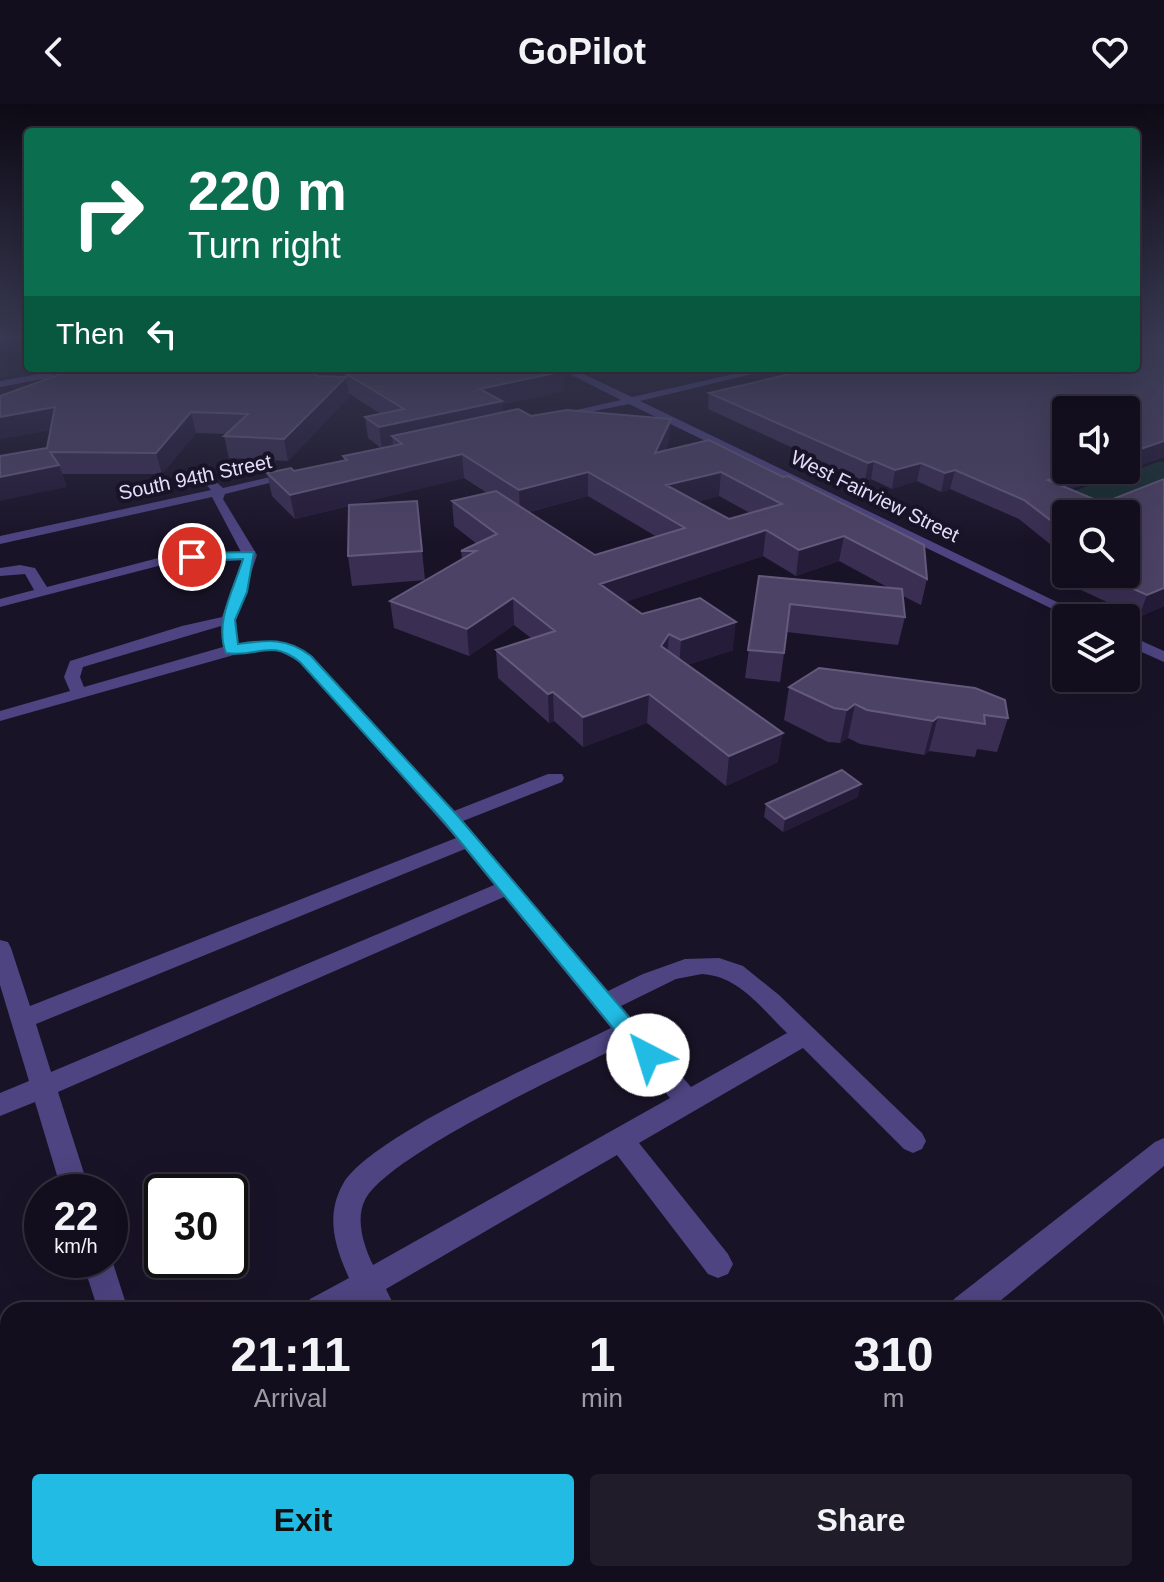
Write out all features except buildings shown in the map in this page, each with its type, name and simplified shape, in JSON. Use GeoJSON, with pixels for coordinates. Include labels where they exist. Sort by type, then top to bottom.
{"type":"FeatureCollection","features":[{"type":"Feature","properties":{"kind":"street"},"geometry":{"type":"LineString","coordinates":[[547,419],[612,405]]}},
{"type":"Feature","properties":{"kind":"street","name":"West Fairview Street"},"geometry":{"type":"LineString","coordinates":[[638,405],[1054,604]]}},
{"type":"Feature","properties":{"kind":"street","name":"South 94th Street"},"geometry":{"type":"LineString","coordinates":[[0,540],[313,471]]}},
{"type":"Feature","properties":{"kind":"street"},"geometry":{"type":"LineString","coordinates":[[201,472],[220,492],[217,499],[250,555],[228,620],[231,650]]}},
{"type":"Feature","properties":{"kind":"street"},"geometry":{"type":"LineString","coordinates":[[0,603],[162,561],[250,555]]}},
{"type":"Feature","properties":{"kind":"street"},"geometry":{"type":"LineString","coordinates":[[0,572],[30,571],[43,592]]}},
{"type":"Feature","properties":{"kind":"street"},"geometry":{"type":"LineString","coordinates":[[79,693],[72,671],[84,660],[228,620]]}},
{"type":"Feature","properties":{"kind":"street"},"geometry":{"type":"LineString","coordinates":[[0,716],[231,650],[274,644],[292,648],[306,659],[451,819],[689,1102]]}},
{"type":"Feature","properties":{"kind":"street"},"geometry":{"type":"LineString","coordinates":[[1140,646],[1164,657]]}},
{"type":"Feature","properties":{"kind":"street"},"geometry":{"type":"LineString","coordinates":[[451,819],[555,778]]}},
{"type":"Feature","properties":{"kind":"street"},"geometry":{"type":"LineString","coordinates":[[22,1019],[468,840]]}},
{"type":"Feature","properties":{"kind":"street"},"geometry":{"type":"LineString","coordinates":[[0,1105],[507,888]]}},
{"type":"Feature","properties":{"kind":"street"},"geometry":{"type":"LineString","coordinates":[[0,948],[71,1174]]}},
{"type":"Feature","properties":{"kind":"street"},"geometry":{"type":"LineString","coordinates":[[605,1004],[655,978],[702,965],[734,972],[805,1035],[913,1141]]}},
{"type":"Feature","properties":{"kind":"street"},"geometry":{"type":"LineString","coordinates":[[374,1297],[351,1257],[347,1224],[354,1191],[377,1165],[424,1137],[628,1031]]}},
{"type":"Feature","properties":{"kind":"street"},"geometry":{"type":"LineString","coordinates":[[354,1302],[374,1297],[622,1141],[805,1035]]}},
{"type":"Feature","properties":{"kind":"street"},"geometry":{"type":"LineString","coordinates":[[622,1141],[718,1264]]}},
{"type":"Feature","properties":{"kind":"street"},"geometry":{"type":"LineString","coordinates":[[975,1302],[1164,1150]]}},
{"type":"Feature","properties":{"kind":"street"},"geometry":{"type":"LineString","coordinates":[[103,1278],[110,1302]]}},
{"type":"Feature","properties":{"kind":"green space"},"geometry":{"type":"Polygon","coordinates":[[[1164,462],[1164,493],[1140,501],[1050,499],[1094,484],[1140,484],[1140,468],[1164,462]]]}},
{"type":"Feature","properties":{"kind":"route"},"geometry":{"type":"LineString","coordinates":[[192,557],[250,555],[228,620],[231,650],[255,644],[274,644],[292,648],[306,659],[451,819],[648,1055]]}}]}
